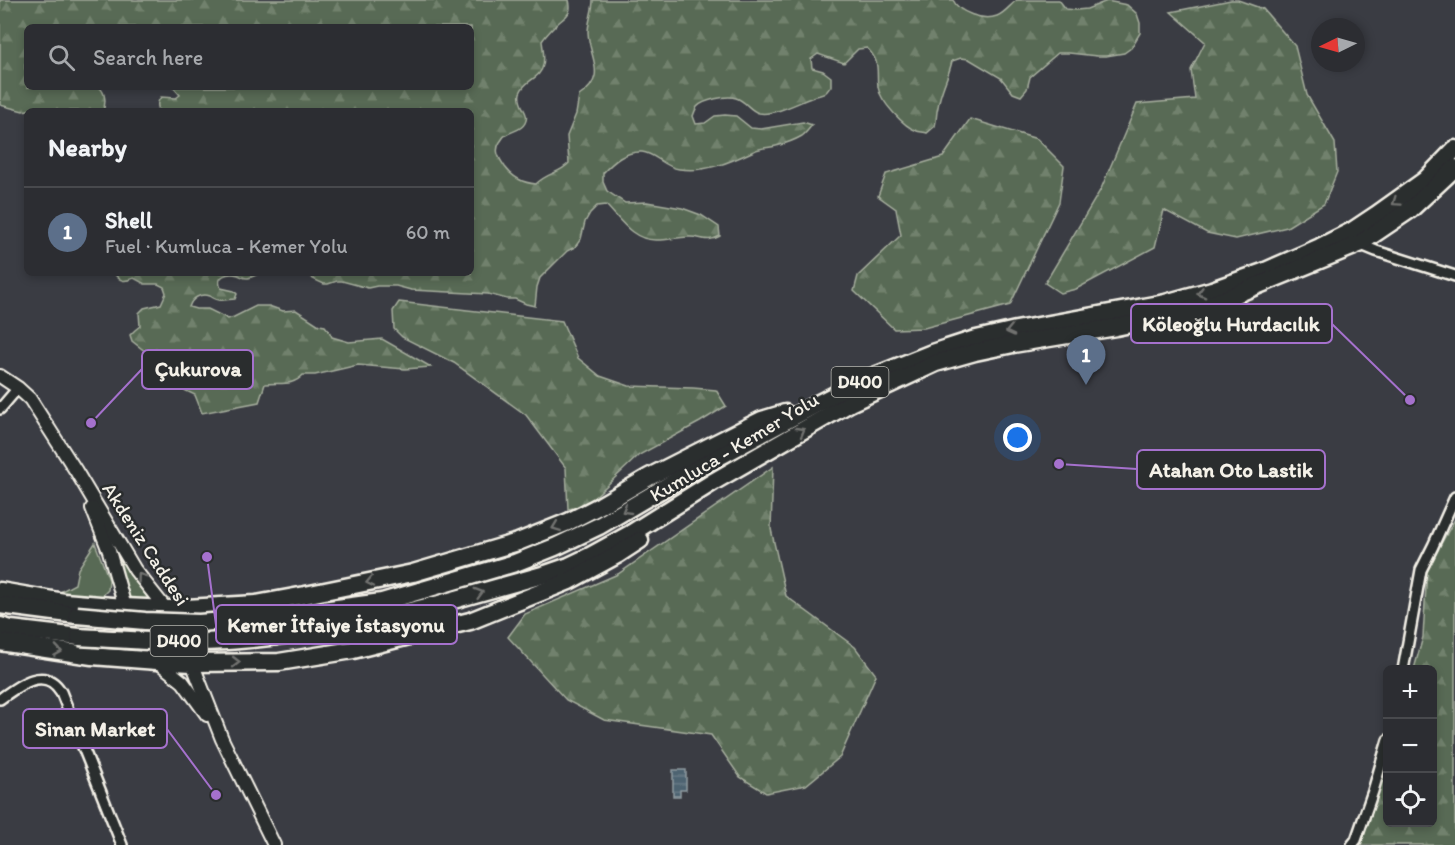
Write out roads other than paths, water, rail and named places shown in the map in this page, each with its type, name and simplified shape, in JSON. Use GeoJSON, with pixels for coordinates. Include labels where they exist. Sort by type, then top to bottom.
{"type":"FeatureCollection","features":[{"type":"Feature","properties":{"kind":"highway","name":"Kumluca - Kemer Yolu"},"geometry":{"type":"LineString","coordinates":[[0,605],[145,621],[199,622],[263,618],[382,602],[515,563],[599,526],[689,473],[817,404],[902,364],[972,340],[1165,303],[1212,290],[1263,272],[1320,247],[1352,231],[1425,180],[1455,149]]}},
{"type":"Feature","properties":{"kind":"highway","name":"Kumluca - Kemer Yolu"},"geometry":{"type":"LineString","coordinates":[[0,626],[79,637],[227,641],[278,636],[369,621],[546,574],[590,556],[630,534],[713,482],[850,403],[936,363],[1013,344],[1160,318],[1217,302],[1359,244],[1411,209],[1455,168]]}},
{"type":"Feature","properties":{"kind":"highway","name":"Kumluca - Kemer Yolu"},"geometry":{"type":"LineString","coordinates":[[0,591],[64,602],[124,608],[166,609],[256,604],[413,573],[518,542],[568,522],[649,477],[762,420],[817,404]]}},
{"type":"Feature","properties":{"kind":"highway"},"geometry":{"type":"LineString","coordinates":[[0,642],[92,656],[157,661],[279,662],[353,650],[470,621],[569,581],[617,555],[734,478],[772,447]]}},
{"type":"Feature","properties":{"kind":"main road","name":"Akdeniz Caddesi"},"geometry":{"type":"LineString","coordinates":[[0,376],[30,399],[135,570],[166,609],[180,632],[222,739],[274,845]]}},
{"type":"Feature","properties":{"kind":"main road","name":"Akdeniz Caddesi"},"geometry":{"type":"LineString","coordinates":[[76,471],[109,551],[133,635],[157,661],[183,682],[222,739]]}},
{"type":"Feature","properties":{"kind":"street"},"geometry":{"type":"LineString","coordinates":[[1359,244],[1455,276]]}},
{"type":"Feature","properties":{"kind":"street"},"geometry":{"type":"LineString","coordinates":[[0,409],[18,388]]}},
{"type":"Feature","properties":{"kind":"street"},"geometry":{"type":"LineString","coordinates":[[1404,665],[1420,570],[1455,497]]}},
{"type":"Feature","properties":{"kind":"street"},"geometry":{"type":"LineString","coordinates":[[0,699],[36,678],[51,680],[57,685],[122,845]]}},
{"type":"Feature","properties":{"kind":"street"},"geometry":{"type":"LineString","coordinates":[[1352,845],[1356,840],[1383,756]]}},
{"type":"Feature","properties":{"kind":"water"},"geometry":{"type":"Polygon","coordinates":[[[673,770],[686,770],[686,790],[680,790],[680,796],[673,796],[673,770]]]}},
{"type":"Feature","properties":{"kind":"place","name":"Shell"},"geometry":{"type":"Point","coordinates":[1086,385]}},
{"type":"Feature","properties":{"kind":"place","name":"Köleoğlu Hurdacılık"},"geometry":{"type":"Point","coordinates":[1410,400]}},
{"type":"Feature","properties":{"kind":"place","name":"Çukurova"},"geometry":{"type":"Point","coordinates":[91,423]}},
{"type":"Feature","properties":{"kind":"place","name":"Atahan Oto Lastik"},"geometry":{"type":"Point","coordinates":[1059,464]}},
{"type":"Feature","properties":{"kind":"place","name":"Kemer İtfaiye İstasyonu"},"geometry":{"type":"Point","coordinates":[207,557]}},
{"type":"Feature","properties":{"kind":"place","name":"Sinan Market"},"geometry":{"type":"Point","coordinates":[216,795]}}]}
